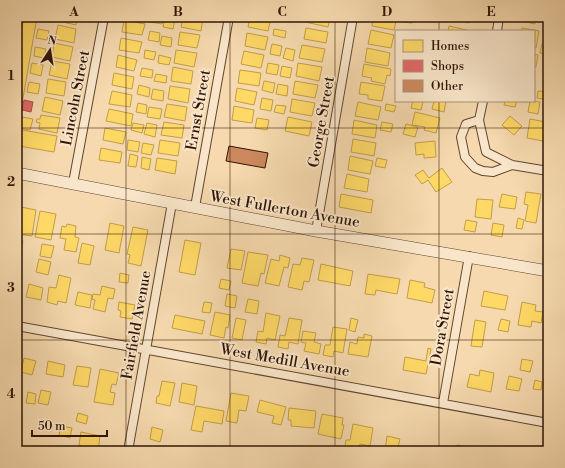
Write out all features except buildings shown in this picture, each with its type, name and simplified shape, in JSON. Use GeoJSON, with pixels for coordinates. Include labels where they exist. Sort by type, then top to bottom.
{"type":"FeatureCollection","features":[{"type":"Feature","properties":{"kind":"street","name":"Lincoln Street"},"geometry":{"type":"LineString","coordinates":[[73,183],[104,17]]}},
{"type":"Feature","properties":{"kind":"street","name":"Ernst Street"},"geometry":{"type":"LineString","coordinates":[[195,208],[229,17]]}},
{"type":"Feature","properties":{"kind":"street","name":"George Street"},"geometry":{"type":"LineString","coordinates":[[316,231],[353,17]]}},
{"type":"Feature","properties":{"kind":"street"},"geometry":{"type":"LineString","coordinates":[[497,30],[500,17]]}},
{"type":"Feature","properties":{"kind":"street"},"geometry":{"type":"LineString","coordinates":[[483,102],[479,120],[486,152],[512,165],[548,171]]}},
{"type":"Feature","properties":{"kind":"street"},"geometry":{"type":"LineString","coordinates":[[479,120],[466,124],[461,137],[465,157],[475,168],[483,171],[493,172],[512,165]]}},
{"type":"Feature","properties":{"kind":"street","name":"West Fullerton Avenue"},"geometry":{"type":"LineString","coordinates":[[17,173],[316,231],[469,256],[548,271]]}},
{"type":"Feature","properties":{"kind":"street","name":"Fairfield Avenue"},"geometry":{"type":"LineString","coordinates":[[128,451],[172,203]]}},
{"type":"Feature","properties":{"kind":"street","name":"Dora Street"},"geometry":{"type":"LineString","coordinates":[[443,403],[469,256]]}},
{"type":"Feature","properties":{"kind":"street","name":"West Medill Avenue"},"geometry":{"type":"LineString","coordinates":[[17,326],[548,423]]}}]}
